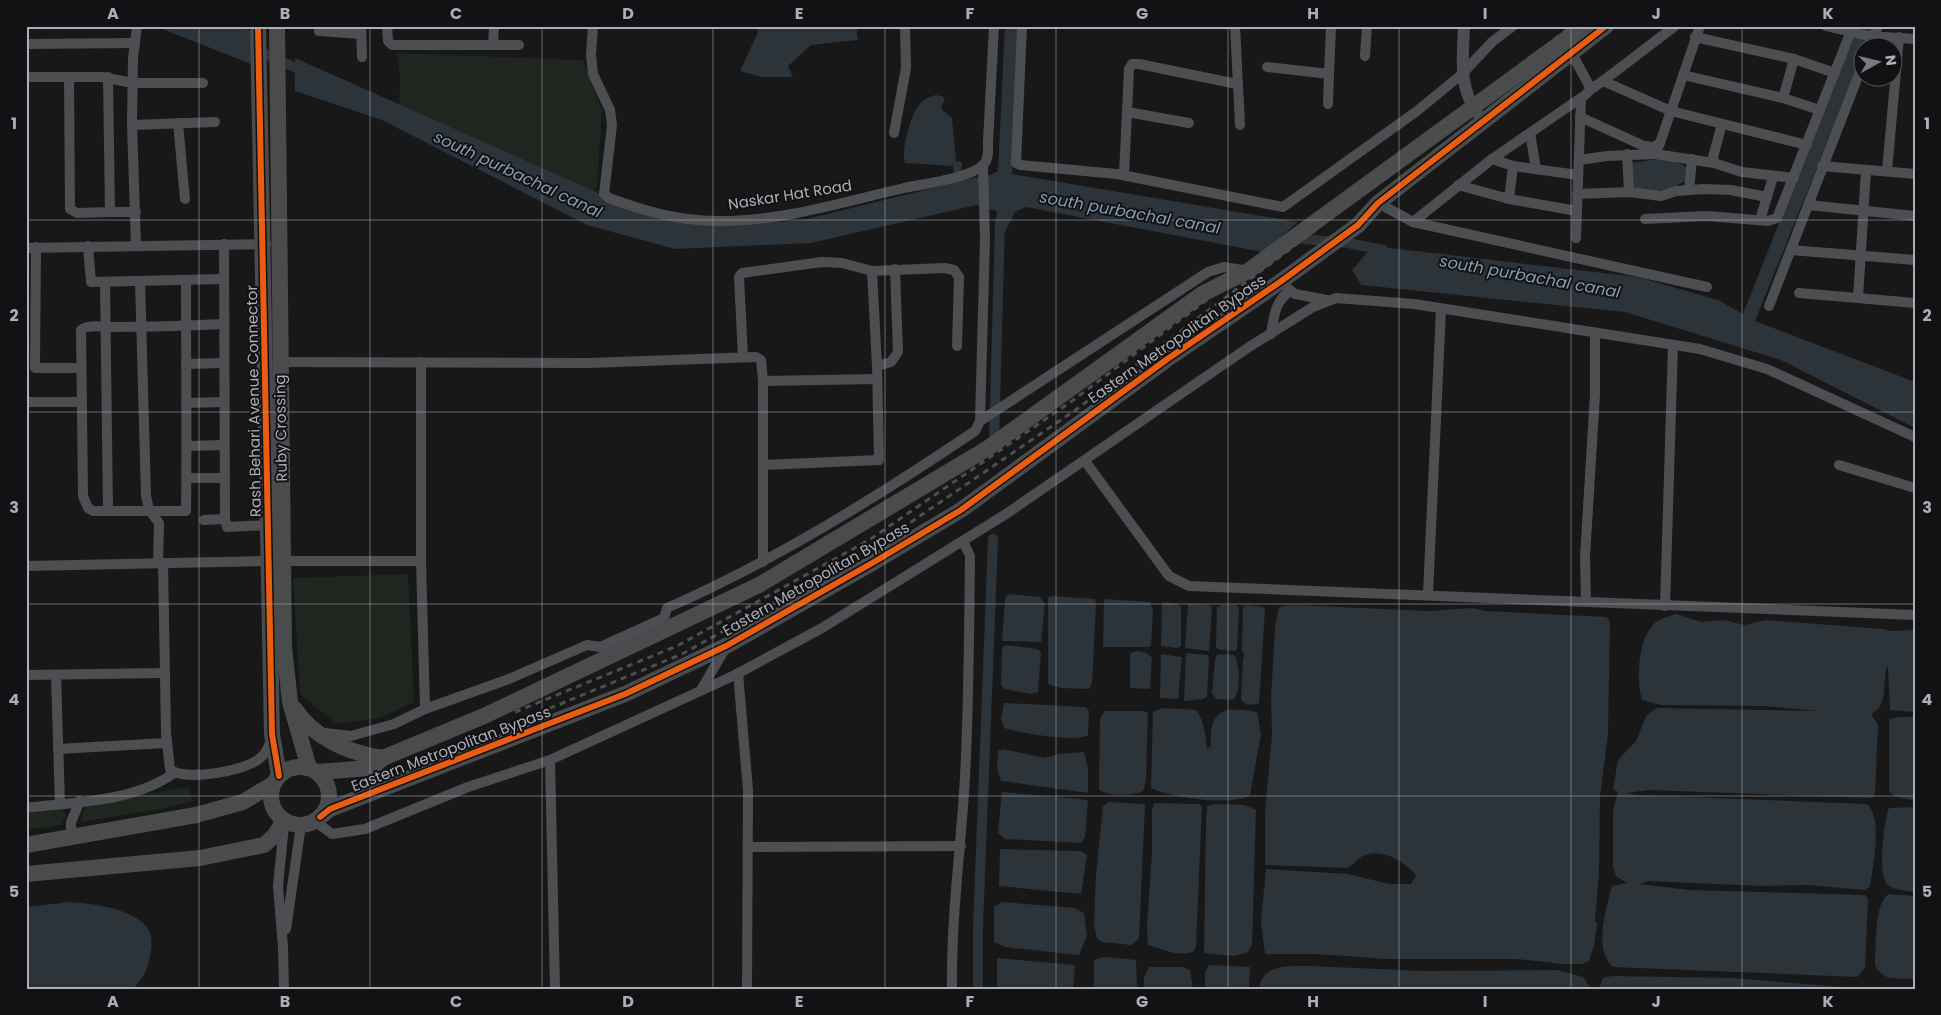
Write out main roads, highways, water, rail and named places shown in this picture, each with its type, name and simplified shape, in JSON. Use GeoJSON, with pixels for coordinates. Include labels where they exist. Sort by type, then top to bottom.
{"type":"FeatureCollection","features":[{"type":"Feature","properties":{"kind":"main road","name":"Eastern Metropolitan Bypass"},"geometry":{"type":"LineString","coordinates":[[313,770],[371,768],[383,758],[484,716],[759,585],[868,510],[988,448],[1202,294],[1248,271],[1584,26]]}},
{"type":"Feature","properties":{"kind":"main road","name":"Eastern Metropolitan Bypass"},"geometry":{"type":"LineString","coordinates":[[312,821],[330,809],[403,779],[465,757],[625,694],[726,646],[961,510],[1166,360],[1286,286],[1358,224],[1385,207],[1483,121],[1606,26]]}},
{"type":"Feature","properties":{"kind":"main road","name":"Rash Behari Avenue Connector"},"geometry":{"type":"LineString","coordinates":[[258,28],[269,526],[276,561],[272,734],[276,780]]}},
{"type":"Feature","properties":{"kind":"main road","name":"Ruby Crossing"},"geometry":{"type":"LineString","coordinates":[[277,31],[280,362],[276,561],[290,702],[313,770],[327,785],[329,794],[325,810],[312,821]]}},
{"type":"Feature","properties":{"kind":"main road"},"geometry":{"type":"LineString","coordinates":[[290,702],[315,731],[346,749],[383,758]]}},
{"type":"Feature","properties":{"kind":"main road"},"geometry":{"type":"LineString","coordinates":[[26,845],[196,815],[243,802],[293,767],[313,770]]}},
{"type":"Feature","properties":{"kind":"main road"},"geometry":{"type":"LineString","coordinates":[[276,780],[271,791],[272,806],[284,821]]}},
{"type":"Feature","properties":{"kind":"main road"},"geometry":{"type":"LineString","coordinates":[[284,821],[312,821]]}},
{"type":"Feature","properties":{"kind":"main road"},"geometry":{"type":"LineString","coordinates":[[26,874],[200,858],[264,845],[274,836],[284,821]]}},
{"type":"Feature","properties":{"kind":"water"},"geometry":{"type":"Polygon","coordinates":[[[155,26],[240,26],[251,31],[251,64],[155,26]]]}},
{"type":"Feature","properties":{"kind":"water"},"geometry":{"type":"Polygon","coordinates":[[[738,26],[856,26],[858,40],[811,45],[788,66],[793,77],[762,77],[740,71],[759,30],[738,26]]]}},
{"type":"Feature","properties":{"kind":"water"},"geometry":{"type":"Polygon","coordinates":[[[1005,26],[1020,26],[1012,174],[1298,222],[1263,252],[1026,207],[1015,212],[1005,232],[995,234],[997,211],[988,209],[988,176],[998,171],[1005,26]]]}},
{"type":"Feature","properties":{"kind":"water"},"geometry":{"type":"Polygon","coordinates":[[[1857,26],[1874,26],[1869,38],[1854,38],[1854,76],[1755,321],[1915,382],[1915,428],[1781,360],[1625,312],[1361,285],[1352,270],[1373,246],[1638,277],[1718,300],[1743,314],[1857,26]]]}},
{"type":"Feature","properties":{"kind":"water"},"geometry":{"type":"Polygon","coordinates":[[[295,58],[648,215],[722,226],[803,220],[981,176],[981,204],[811,243],[675,249],[587,225],[382,120],[295,91],[295,58]]]}},
{"type":"Feature","properties":{"kind":"water"},"geometry":{"type":"Polygon","coordinates":[[[936,95],[945,97],[941,109],[952,118],[956,161],[962,162],[961,174],[954,174],[953,166],[905,163],[905,142],[912,117],[921,103],[936,95]]]}},
{"type":"Feature","properties":{"kind":"water"},"geometry":{"type":"Polygon","coordinates":[[[1664,158],[1684,165],[1688,171],[1687,180],[1673,187],[1661,190],[1647,192],[1632,191],[1631,163],[1664,158]]]}},
{"type":"Feature","properties":{"kind":"water"},"geometry":{"type":"Polygon","coordinates":[[[1008,594],[1040,597],[1045,604],[1041,642],[1002,641],[1005,599],[1008,594]]]}},
{"type":"Feature","properties":{"kind":"water"},"geometry":{"type":"Polygon","coordinates":[[[1051,596],[1095,599],[1092,683],[1089,689],[1061,688],[1048,684],[1048,598],[1051,596]]]}},
{"type":"Feature","properties":{"kind":"water"},"geometry":{"type":"Polygon","coordinates":[[[1104,599],[1150,602],[1153,610],[1151,645],[1149,647],[1103,647],[1104,599]]]}},
{"type":"Feature","properties":{"kind":"water"},"geometry":{"type":"Polygon","coordinates":[[[1162,603],[1178,604],[1181,608],[1181,646],[1178,648],[1161,646],[1162,603]]]}},
{"type":"Feature","properties":{"kind":"water"},"geometry":{"type":"Polygon","coordinates":[[[1188,604],[1209,605],[1212,607],[1209,651],[1185,648],[1188,604]]]}},
{"type":"Feature","properties":{"kind":"water"},"geometry":{"type":"Polygon","coordinates":[[[1236,605],[1239,607],[1237,648],[1235,651],[1220,650],[1216,647],[1217,607],[1236,605]]]}},
{"type":"Feature","properties":{"kind":"water"},"geometry":{"type":"Polygon","coordinates":[[[1247,605],[1263,607],[1265,610],[1259,703],[1252,705],[1241,700],[1243,658],[1245,656],[1242,650],[1243,607],[1247,605]]]}},
{"type":"Feature","properties":{"kind":"water"},"geometry":{"type":"Polygon","coordinates":[[[1294,605],[1429,611],[1472,608],[1486,611],[1607,617],[1610,623],[1608,733],[1600,797],[1599,872],[1595,920],[1597,924],[1594,945],[1589,961],[1582,964],[1562,964],[1517,959],[1387,959],[1316,954],[1265,954],[1261,921],[1266,869],[1348,874],[1389,884],[1411,884],[1416,875],[1399,860],[1377,853],[1363,856],[1347,868],[1265,865],[1265,812],[1272,734],[1271,698],[1275,627],[1279,607],[1294,605]]]}},
{"type":"Feature","properties":{"kind":"water"},"geometry":{"type":"Polygon","coordinates":[[[1676,614],[1701,622],[1724,620],[1744,625],[1766,620],[1890,631],[1915,630],[1915,712],[1890,710],[1888,665],[1881,705],[1871,714],[1878,725],[1875,793],[1872,798],[1648,790],[1627,793],[1636,795],[1867,804],[1875,820],[1876,842],[1870,886],[1865,890],[1809,885],[1761,886],[1648,881],[1640,884],[1689,890],[1865,895],[1868,899],[1865,968],[1857,977],[1613,967],[1607,959],[1602,940],[1604,917],[1612,886],[1627,883],[1616,876],[1613,867],[1613,810],[1618,792],[1613,789],[1618,760],[1636,741],[1646,716],[1656,708],[1820,711],[1763,706],[1661,705],[1642,700],[1639,672],[1641,652],[1647,633],[1654,624],[1663,618],[1676,614]]]}},
{"type":"Feature","properties":{"kind":"water"},"geometry":{"type":"Polygon","coordinates":[[[1007,645],[1037,649],[1041,652],[1038,692],[1031,694],[1004,689],[1001,685],[1002,647],[1007,645]]]}},
{"type":"Feature","properties":{"kind":"water"},"geometry":{"type":"Polygon","coordinates":[[[1138,651],[1147,653],[1152,658],[1150,689],[1130,688],[1130,653],[1138,651]]]}},
{"type":"Feature","properties":{"kind":"water"},"geometry":{"type":"Polygon","coordinates":[[[1186,653],[1208,655],[1207,696],[1203,699],[1184,701],[1186,653]]]}},
{"type":"Feature","properties":{"kind":"water"},"geometry":{"type":"Polygon","coordinates":[[[1161,654],[1182,657],[1178,699],[1160,698],[1161,654]]]}},
{"type":"Feature","properties":{"kind":"water"},"geometry":{"type":"Polygon","coordinates":[[[1217,655],[1234,655],[1238,664],[1239,678],[1236,696],[1233,700],[1216,699],[1212,693],[1215,659],[1217,655]]]}},
{"type":"Feature","properties":{"kind":"water"},"geometry":{"type":"Polygon","coordinates":[[[1004,703],[1085,707],[1089,711],[1088,735],[1060,738],[1034,735],[1004,728],[1001,719],[1004,703]]]}},
{"type":"Feature","properties":{"kind":"water"},"geometry":{"type":"Polygon","coordinates":[[[1162,708],[1196,710],[1203,724],[1207,749],[1211,746],[1213,724],[1216,717],[1221,713],[1227,710],[1257,712],[1261,734],[1250,795],[1242,799],[1230,800],[1201,799],[1171,795],[1151,788],[1153,712],[1162,708]]]}},
{"type":"Feature","properties":{"kind":"water"},"geometry":{"type":"Polygon","coordinates":[[[1105,711],[1143,711],[1148,713],[1146,780],[1143,791],[1120,795],[1103,792],[1099,789],[1100,718],[1105,711]]]}},
{"type":"Feature","properties":{"kind":"water"},"geometry":{"type":"Polygon","coordinates":[[[1915,717],[1915,801],[1894,796],[1889,791],[1889,719],[1915,717]]]}},
{"type":"Feature","properties":{"kind":"water"},"geometry":{"type":"Polygon","coordinates":[[[1003,749],[1044,758],[1059,754],[1084,752],[1088,768],[1088,793],[1001,781],[997,768],[998,751],[1003,749]]]}},
{"type":"Feature","properties":{"kind":"water"},"geometry":{"type":"Polygon","coordinates":[[[1002,792],[1088,800],[1085,837],[1081,843],[1005,839],[998,833],[1002,792]]]}},
{"type":"Feature","properties":{"kind":"water"},"geometry":{"type":"Polygon","coordinates":[[[1109,802],[1145,804],[1139,939],[1131,945],[1103,942],[1097,939],[1094,925],[1096,874],[1103,806],[1109,802]]]}},
{"type":"Feature","properties":{"kind":"water"},"geometry":{"type":"Polygon","coordinates":[[[1155,803],[1199,804],[1202,807],[1196,946],[1194,951],[1189,953],[1171,952],[1148,945],[1147,925],[1152,852],[1152,809],[1155,803]]]}},
{"type":"Feature","properties":{"kind":"water"},"geometry":{"type":"Polygon","coordinates":[[[1215,804],[1245,805],[1256,810],[1252,945],[1247,953],[1233,956],[1204,953],[1207,806],[1215,804]]]}},
{"type":"Feature","properties":{"kind":"water"},"geometry":{"type":"Polygon","coordinates":[[[1915,807],[1915,892],[1890,887],[1885,880],[1882,860],[1885,824],[1889,808],[1915,807]]]}},
{"type":"Feature","properties":{"kind":"water"},"geometry":{"type":"Polygon","coordinates":[[[1000,849],[1081,851],[1087,855],[1081,894],[999,886],[1000,849]]]}},
{"type":"Feature","properties":{"kind":"water"},"geometry":{"type":"Polygon","coordinates":[[[1889,894],[1915,896],[1915,979],[1887,977],[1875,965],[1878,915],[1884,898],[1889,894]]]}},
{"type":"Feature","properties":{"kind":"water"},"geometry":{"type":"Polygon","coordinates":[[[70,902],[114,909],[137,918],[145,925],[151,939],[149,961],[142,978],[132,989],[26,989],[26,907],[70,902]]]}},
{"type":"Feature","properties":{"kind":"water"},"geometry":{"type":"Polygon","coordinates":[[[1002,902],[1075,908],[1084,913],[1087,935],[1079,955],[1005,947],[994,942],[994,907],[1002,902]]]}},
{"type":"Feature","properties":{"kind":"water"},"geometry":{"type":"Polygon","coordinates":[[[1104,957],[1136,960],[1137,989],[1094,989],[1094,960],[1104,957]]]}},
{"type":"Feature","properties":{"kind":"water"},"geometry":{"type":"Polygon","coordinates":[[[997,958],[1075,965],[1073,989],[997,989],[997,958]]]}},
{"type":"Feature","properties":{"kind":"water"},"geometry":{"type":"Polygon","coordinates":[[[1209,965],[1250,967],[1249,989],[1205,989],[1205,972],[1209,965]]]}},
{"type":"Feature","properties":{"kind":"water"},"geometry":{"type":"Polygon","coordinates":[[[1286,966],[1423,971],[1558,970],[1583,977],[1591,989],[1259,989],[1265,974],[1271,970],[1286,966]]]}},
{"type":"Feature","properties":{"kind":"water"},"geometry":{"type":"Polygon","coordinates":[[[1149,967],[1182,967],[1190,970],[1193,989],[1144,989],[1144,977],[1149,967]]]}},
{"type":"Feature","properties":{"kind":"water"},"geometry":{"type":"Polygon","coordinates":[[[1612,976],[1734,978],[1864,989],[1599,989],[1603,978],[1612,976]]]}},
{"type":"Feature","properties":{"kind":"waterway","name":"south purbachal canal"},"geometry":{"type":"LineString","coordinates":[[254,49],[305,72]]}},
{"type":"Feature","properties":{"kind":"waterway"},"geometry":{"type":"LineString","coordinates":[[994,442],[1000,221]]}},
{"type":"Feature","properties":{"kind":"waterway","name":"south purbachal canal"},"geometry":{"type":"LineString","coordinates":[[1293,238],[1348,243],[1383,250]]}},
{"type":"Feature","properties":{"kind":"waterway"},"geometry":{"type":"LineString","coordinates":[[978,989],[978,927],[993,539]]}},
{"type":"Feature","properties":{"kind":"railway"},"geometry":{"type":"LineString","coordinates":[[515,712],[677,646],[869,540],[1072,401],[1572,26]]}},
{"type":"Feature","properties":{"kind":"railway"},"geometry":{"type":"LineString","coordinates":[[519,721],[682,654],[873,548],[1077,409],[1587,26]]}}]}
